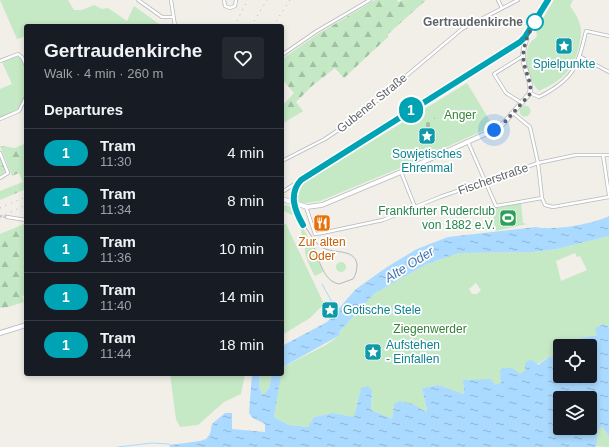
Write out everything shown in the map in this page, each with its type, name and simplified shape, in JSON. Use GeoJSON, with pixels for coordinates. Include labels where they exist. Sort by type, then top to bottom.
{"type":"FeatureCollection","features":[{"type":"Feature","properties":{"kind":"street"},"geometry":{"type":"LineString","coordinates":[[138,0],[162,17],[174,17]]}},
{"type":"Feature","properties":{"kind":"street"},"geometry":{"type":"LineString","coordinates":[[171,0],[175,24]]}},
{"type":"Feature","properties":{"kind":"street"},"geometry":{"type":"LineString","coordinates":[[224,0],[226,6],[230,8],[235,6],[236,0]]}},
{"type":"Feature","properties":{"kind":"street"},"geometry":{"type":"LineString","coordinates":[[284,54],[317,31],[370,0]]}},
{"type":"Feature","properties":{"kind":"street"},"geometry":{"type":"LineString","coordinates":[[498,0],[502,8]]}},
{"type":"Feature","properties":{"kind":"street","name":"Gubener Straße"},"geometry":{"type":"LineString","coordinates":[[284,160],[340,130],[374,104],[453,35],[518,0]]}},
{"type":"Feature","properties":{"kind":"street"},"geometry":{"type":"LineString","coordinates":[[284,200],[306,207],[322,204],[401,172],[496,129],[530,94],[530,80],[523,56],[527,36],[549,0]]}},
{"type":"Feature","properties":{"kind":"street"},"geometry":{"type":"LineString","coordinates":[[530,94],[539,97],[572,75],[580,57],[586,31],[609,36]]}},
{"type":"Feature","properties":{"kind":"street"},"geometry":{"type":"LineString","coordinates":[[284,191],[510,49],[527,36]]}},
{"type":"Feature","properties":{"kind":"street"},"geometry":{"type":"LineString","coordinates":[[0,61],[18,54],[24,62]]}},
{"type":"Feature","properties":{"kind":"street"},"geometry":{"type":"LineString","coordinates":[[522,103],[506,93],[494,74],[523,56]]}},
{"type":"Feature","properties":{"kind":"street"},"geometry":{"type":"LineString","coordinates":[[580,57],[609,72]]}},
{"type":"Feature","properties":{"kind":"street"},"geometry":{"type":"LineString","coordinates":[[0,119],[19,111],[24,101]]}},
{"type":"Feature","properties":{"kind":"street"},"geometry":{"type":"LineString","coordinates":[[513,113],[530,127],[538,163],[542,198],[548,207],[609,196],[603,155]]}},
{"type":"Feature","properties":{"kind":"street"},"geometry":{"type":"LineString","coordinates":[[468,142],[496,206],[542,198]]}},
{"type":"Feature","properties":{"kind":"street"},"geometry":{"type":"LineString","coordinates":[[0,153],[8,174],[0,178]]}},
{"type":"Feature","properties":{"kind":"street","name":"Fischerstraße"},"geometry":{"type":"LineString","coordinates":[[306,207],[315,234],[368,224],[538,163],[576,155],[609,155]]}},
{"type":"Feature","properties":{"kind":"street"},"geometry":{"type":"LineString","coordinates":[[401,172],[414,207]]}},
{"type":"Feature","properties":{"kind":"street"},"geometry":{"type":"LineString","coordinates":[[294,204],[297,189],[302,181]]}},
{"type":"Feature","properties":{"kind":"street"},"geometry":{"type":"LineString","coordinates":[[6,217],[24,220]]}},
{"type":"Feature","properties":{"kind":"street"},"geometry":{"type":"LineString","coordinates":[[0,334],[24,326]]}},
{"type":"Feature","properties":{"kind":"green space"},"geometry":{"type":"Polygon","coordinates":[[[0,0],[68,0],[74,10],[82,10],[94,5],[102,9],[108,8],[127,21],[134,6],[159,24],[24,24],[24,37],[17,39],[0,0]]]}},
{"type":"Feature","properties":{"kind":"green space"},"geometry":{"type":"Polygon","coordinates":[[[375,0],[397,0],[399,2],[402,0],[426,0],[387,35],[388,37],[344,78],[335,68],[312,86],[296,102],[303,111],[284,123],[284,104],[294,93],[284,81],[284,58],[318,34],[375,0]]]}},
{"type":"Feature","properties":{"kind":"green space"},"geometry":{"type":"Polygon","coordinates":[[[554,0],[573,0],[570,6],[580,24],[580,41],[575,58],[567,72],[558,81],[539,91],[532,81],[528,68],[528,48],[530,43],[537,36],[536,30],[554,0]]]}},
{"type":"Feature","properties":{"kind":"green space"},"geometry":{"type":"Polygon","coordinates":[[[16,56],[22,59],[24,68],[24,98],[18,109],[0,118],[0,89],[12,84],[2,62],[16,56]]]}},
{"type":"Feature","properties":{"kind":"green space","name":"Anger"},"geometry":{"type":"Polygon","coordinates":[[[467,83],[493,126],[400,168],[320,201],[306,203],[296,202],[299,190],[304,183],[467,83]]]}},
{"type":"Feature","properties":{"kind":"green space"},"geometry":{"type":"Polygon","coordinates":[[[523,106],[527,106],[529,107],[529,115],[523,116],[520,113],[520,109],[523,106]]]}},
{"type":"Feature","properties":{"kind":"green space"},"geometry":{"type":"Polygon","coordinates":[[[434,117],[440,127],[430,133],[424,123],[434,117]]]}},
{"type":"Feature","properties":{"kind":"green space"},"geometry":{"type":"Polygon","coordinates":[[[24,144],[24,190],[0,200],[0,191],[23,182],[19,173],[12,176],[0,146],[15,148],[24,144]]]}},
{"type":"Feature","properties":{"kind":"green space"},"geometry":{"type":"Polygon","coordinates":[[[0,157],[6,171],[0,176],[0,157]]]}},
{"type":"Feature","properties":{"kind":"green space","name":"Frankfurter Ruderclub von 1882 e.V."},"geometry":{"type":"Polygon","coordinates":[[[521,203],[523,223],[527,224],[495,231],[493,209],[521,203]]]}},
{"type":"Feature","properties":{"kind":"green space"},"geometry":{"type":"Polygon","coordinates":[[[285,205],[292,207],[295,213],[292,215],[284,211],[285,205]]]}},
{"type":"Feature","properties":{"kind":"green space"},"geometry":{"type":"Polygon","coordinates":[[[24,224],[24,295],[22,296],[24,302],[0,308],[0,234],[24,224]]]}},
{"type":"Feature","properties":{"kind":"green space"},"geometry":{"type":"Polygon","coordinates":[[[284,224],[286,224],[324,304],[310,318],[284,334],[284,224]]]}},
{"type":"Feature","properties":{"kind":"green space"},"geometry":{"type":"Polygon","coordinates":[[[301,228],[303,228],[308,237],[303,246],[301,228]]]}},
{"type":"Feature","properties":{"kind":"green space","name":"Ziegenwerder"},"geometry":{"type":"Polygon","coordinates":[[[609,236],[609,327],[604,324],[596,328],[597,335],[576,339],[553,339],[553,357],[549,357],[519,375],[514,369],[501,384],[494,386],[463,380],[464,394],[438,385],[422,388],[427,410],[426,412],[413,404],[394,404],[392,419],[371,410],[372,390],[361,388],[354,417],[333,413],[314,417],[308,427],[289,425],[274,417],[278,384],[280,376],[284,376],[284,366],[326,345],[340,335],[339,332],[375,293],[427,264],[459,253],[533,252],[557,249],[609,236]],[[575,253],[556,261],[561,281],[587,270],[580,256],[577,257],[575,253]],[[476,283],[469,289],[472,294],[477,294],[481,290],[476,283]]]}},
{"type":"Feature","properties":{"kind":"green space"},"geometry":{"type":"Polygon","coordinates":[[[310,238],[323,272],[315,276],[306,257],[305,251],[305,246],[310,238]]]}},
{"type":"Feature","properties":{"kind":"green space"},"geometry":{"type":"Polygon","coordinates":[[[339,262],[343,262],[345,263],[345,271],[339,272],[336,269],[336,265],[339,262]]]}},
{"type":"Feature","properties":{"kind":"green space"},"geometry":{"type":"Polygon","coordinates":[[[170,376],[245,376],[241,394],[224,402],[198,425],[180,427],[176,419],[170,376]]]}},
{"type":"Feature","properties":{"kind":"green space"},"geometry":{"type":"Polygon","coordinates":[[[260,376],[272,376],[269,388],[264,394],[261,393],[259,385],[260,376]]]}},
{"type":"Feature","properties":{"kind":"green space"},"geometry":{"type":"Polygon","coordinates":[[[602,427],[609,436],[609,447],[595,446],[598,429],[602,427]]]}},
{"type":"Feature","properties":{"kind":"water","name":"Alte Oder"},"geometry":{"type":"Polygon","coordinates":[[[609,216],[609,236],[557,249],[533,252],[459,253],[427,264],[375,293],[339,332],[340,335],[284,366],[284,345],[327,322],[356,289],[387,267],[417,249],[448,237],[536,227],[552,228],[573,226],[609,216]]]}},
{"type":"Feature","properties":{"kind":"water"},"geometry":{"type":"Polygon","coordinates":[[[604,324],[609,327],[609,436],[602,427],[598,429],[596,447],[170,447],[170,445],[206,439],[210,434],[212,424],[225,413],[232,413],[232,429],[265,432],[265,424],[253,418],[249,413],[252,376],[260,376],[259,385],[261,393],[264,394],[269,388],[272,376],[281,376],[274,417],[289,425],[308,427],[314,417],[333,413],[354,417],[361,388],[368,386],[372,390],[371,410],[392,419],[394,404],[399,401],[413,404],[426,412],[427,410],[422,388],[438,385],[464,394],[463,380],[491,379],[495,385],[501,383],[500,370],[510,368],[520,374],[525,371],[525,364],[529,360],[534,361],[538,365],[549,357],[553,357],[553,383],[597,383],[597,339],[576,339],[597,335],[595,328],[604,324]]]}},
{"type":"Feature","properties":{"kind":"waterway"},"geometry":{"type":"LineString","coordinates":[[322,284],[333,304],[339,309]]}},
{"type":"Feature","properties":{"kind":"waterway"},"geometry":{"type":"LineString","coordinates":[[118,447],[152,443],[169,444],[171,447]]}},
{"type":"Feature","properties":{"kind":"tunnel"},"geometry":{"type":"LineString","coordinates":[[0,216],[7,217]]}},
{"type":"Feature","properties":{"kind":"tram line","name":"1"},"geometry":{"type":"LineString","coordinates":[[303,225],[294,207],[295,190],[301,180],[520,42],[525,37],[548,0]]}},
{"type":"Feature","properties":{"kind":"tram line"},"geometry":{"type":"LineString","coordinates":[[312,241],[321,267],[328,278],[339,284],[353,279],[356,274],[357,264],[352,255],[325,249],[320,246],[309,233],[296,208],[296,194],[301,183],[521,44],[526,39],[550,0]]}},
{"type":"Feature","properties":{"kind":"railway"},"geometry":{"type":"LineString","coordinates":[[235,24],[248,0]]}},
{"type":"Feature","properties":{"kind":"railway"},"geometry":{"type":"LineString","coordinates":[[252,24],[267,0]]}},
{"type":"Feature","properties":{"kind":"railway"},"geometry":{"type":"LineString","coordinates":[[274,24],[290,0]]}},
{"type":"Feature","properties":{"kind":"railway"},"geometry":{"type":"LineString","coordinates":[[0,208],[24,198]]}},
{"type":"Feature","properties":{"kind":"railway"},"geometry":{"type":"LineString","coordinates":[[0,217],[24,206]]}},
{"type":"Feature","properties":{"kind":"place","name":"Gertraudenkirche"},"geometry":{"type":"Point","coordinates":[535,22]}},
{"type":"Feature","properties":{"kind":"place","name":"Spielpunkte"},"geometry":{"type":"Point","coordinates":[564,46]}},
{"type":"Feature","properties":{"kind":"place","name":"Sowjetisches Ehrenmal"},"geometry":{"type":"Point","coordinates":[427,136]}},
{"type":"Feature","properties":{"kind":"place","name":"Frankfurter Ruderclub von 1882 e.V."},"geometry":{"type":"Point","coordinates":[508,218]}},
{"type":"Feature","properties":{"kind":"place","name":"Zur alten Oder"},"geometry":{"type":"Point","coordinates":[322,223]}},
{"type":"Feature","properties":{"kind":"place","name":"Gotische Stele"},"geometry":{"type":"Point","coordinates":[330,310]}},
{"type":"Feature","properties":{"kind":"place","name":"Aufstehen - Einfallen"},"geometry":{"type":"Point","coordinates":[373,352]}},
{"type":"Feature","properties":{"kind":"route"},"geometry":{"type":"LineString","coordinates":[[494,130],[503,124],[530,94],[530,80],[523,56],[527,36],[535,22]]}}]}
